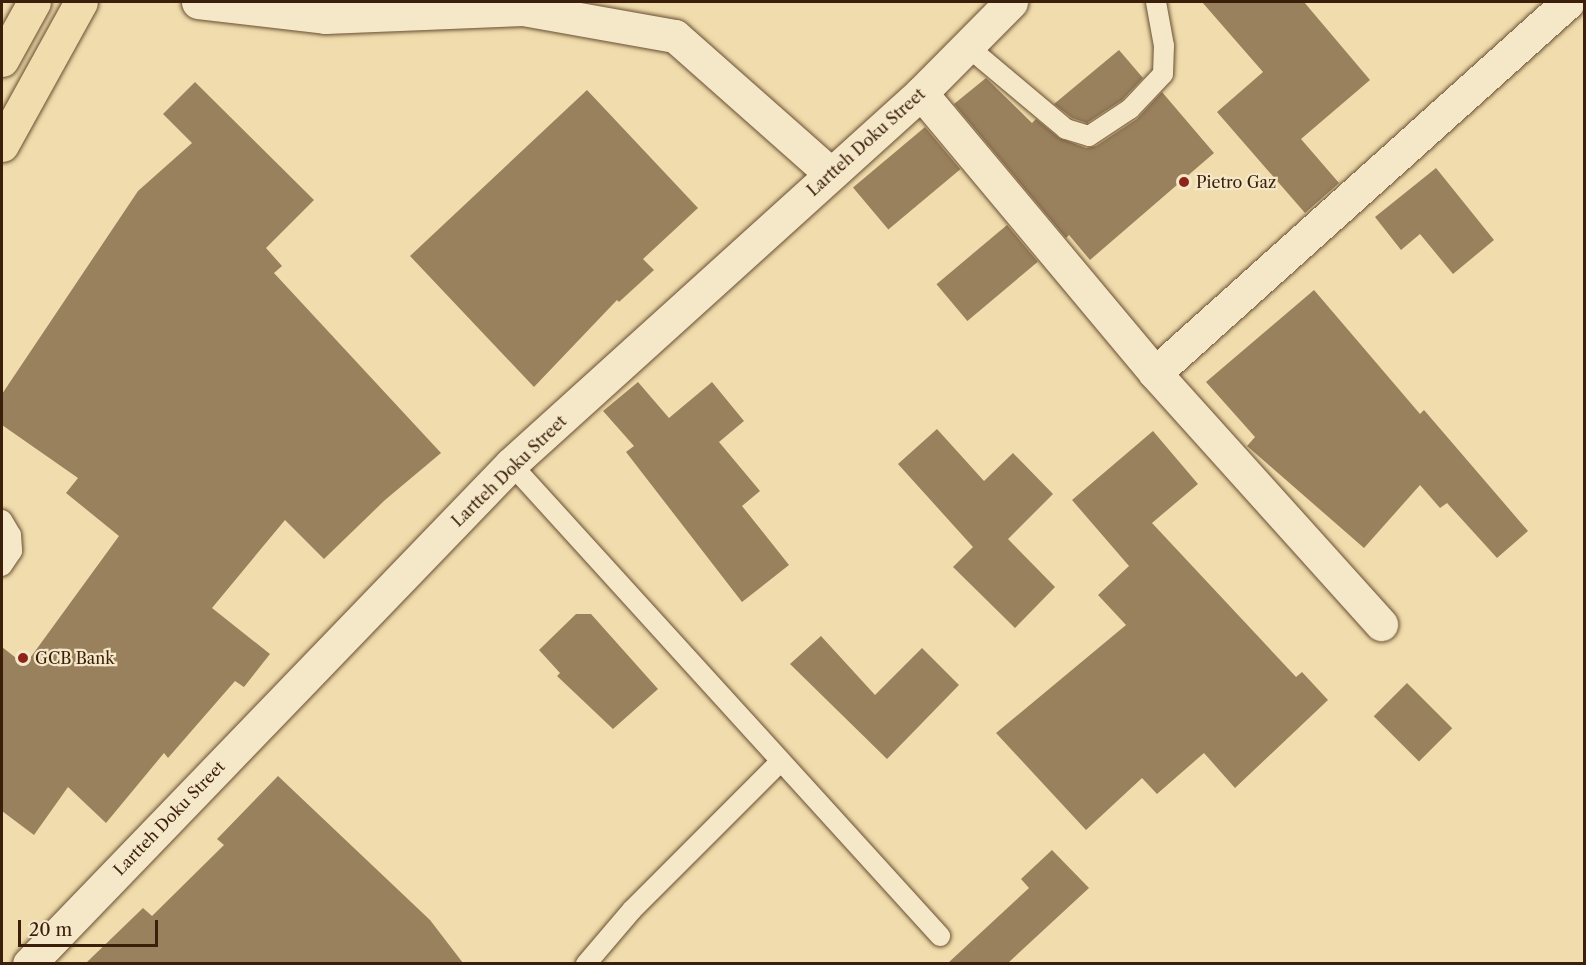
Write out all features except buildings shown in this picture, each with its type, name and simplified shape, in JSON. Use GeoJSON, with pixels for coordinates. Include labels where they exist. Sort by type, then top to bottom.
{"type":"FeatureCollection","features":[{"type":"Feature","properties":{"kind":"main road"},"geometry":{"type":"LineString","coordinates":[[2,60],[34,2]]}},
{"type":"Feature","properties":{"kind":"main road"},"geometry":{"type":"LineString","coordinates":[[2,145],[81,2]]}},
{"type":"Feature","properties":{"kind":"street"},"geometry":{"type":"LineString","coordinates":[[198,2],[325,17],[523,9],[675,36],[831,174]]}},
{"type":"Feature","properties":{"kind":"street","name":"Lartteh Doku Street"},"geometry":{"type":"LineString","coordinates":[[29,963],[512,464],[921,93],[1011,2]]}},
{"type":"Feature","properties":{"kind":"street"},"geometry":{"type":"LineString","coordinates":[[1155,373],[1568,2]]}},
{"type":"Feature","properties":{"kind":"street"},"geometry":{"type":"LineString","coordinates":[[921,93],[1155,373],[1381,624]]}},
{"type":"Feature","properties":{"kind":"lane"},"geometry":{"type":"LineString","coordinates":[[967,46],[1066,129],[1089,136],[1130,109],[1163,74],[1164,46],[1156,2]]}},
{"type":"Feature","properties":{"kind":"lane"},"geometry":{"type":"LineString","coordinates":[[512,464],[779,763],[940,936]]}},
{"type":"Feature","properties":{"kind":"lane"},"geometry":{"type":"LineString","coordinates":[[2,520],[11,535],[12,551],[2,566]]}},
{"type":"Feature","properties":{"kind":"lane"},"geometry":{"type":"LineString","coordinates":[[585,963],[632,910],[779,763]]}},
{"type":"Feature","properties":{"kind":"place","name":"Pietro Gaz"},"geometry":{"type":"Point","coordinates":[1184,182]}},
{"type":"Feature","properties":{"kind":"place","name":"GCB Bank"},"geometry":{"type":"Point","coordinates":[23,658]}}]}
